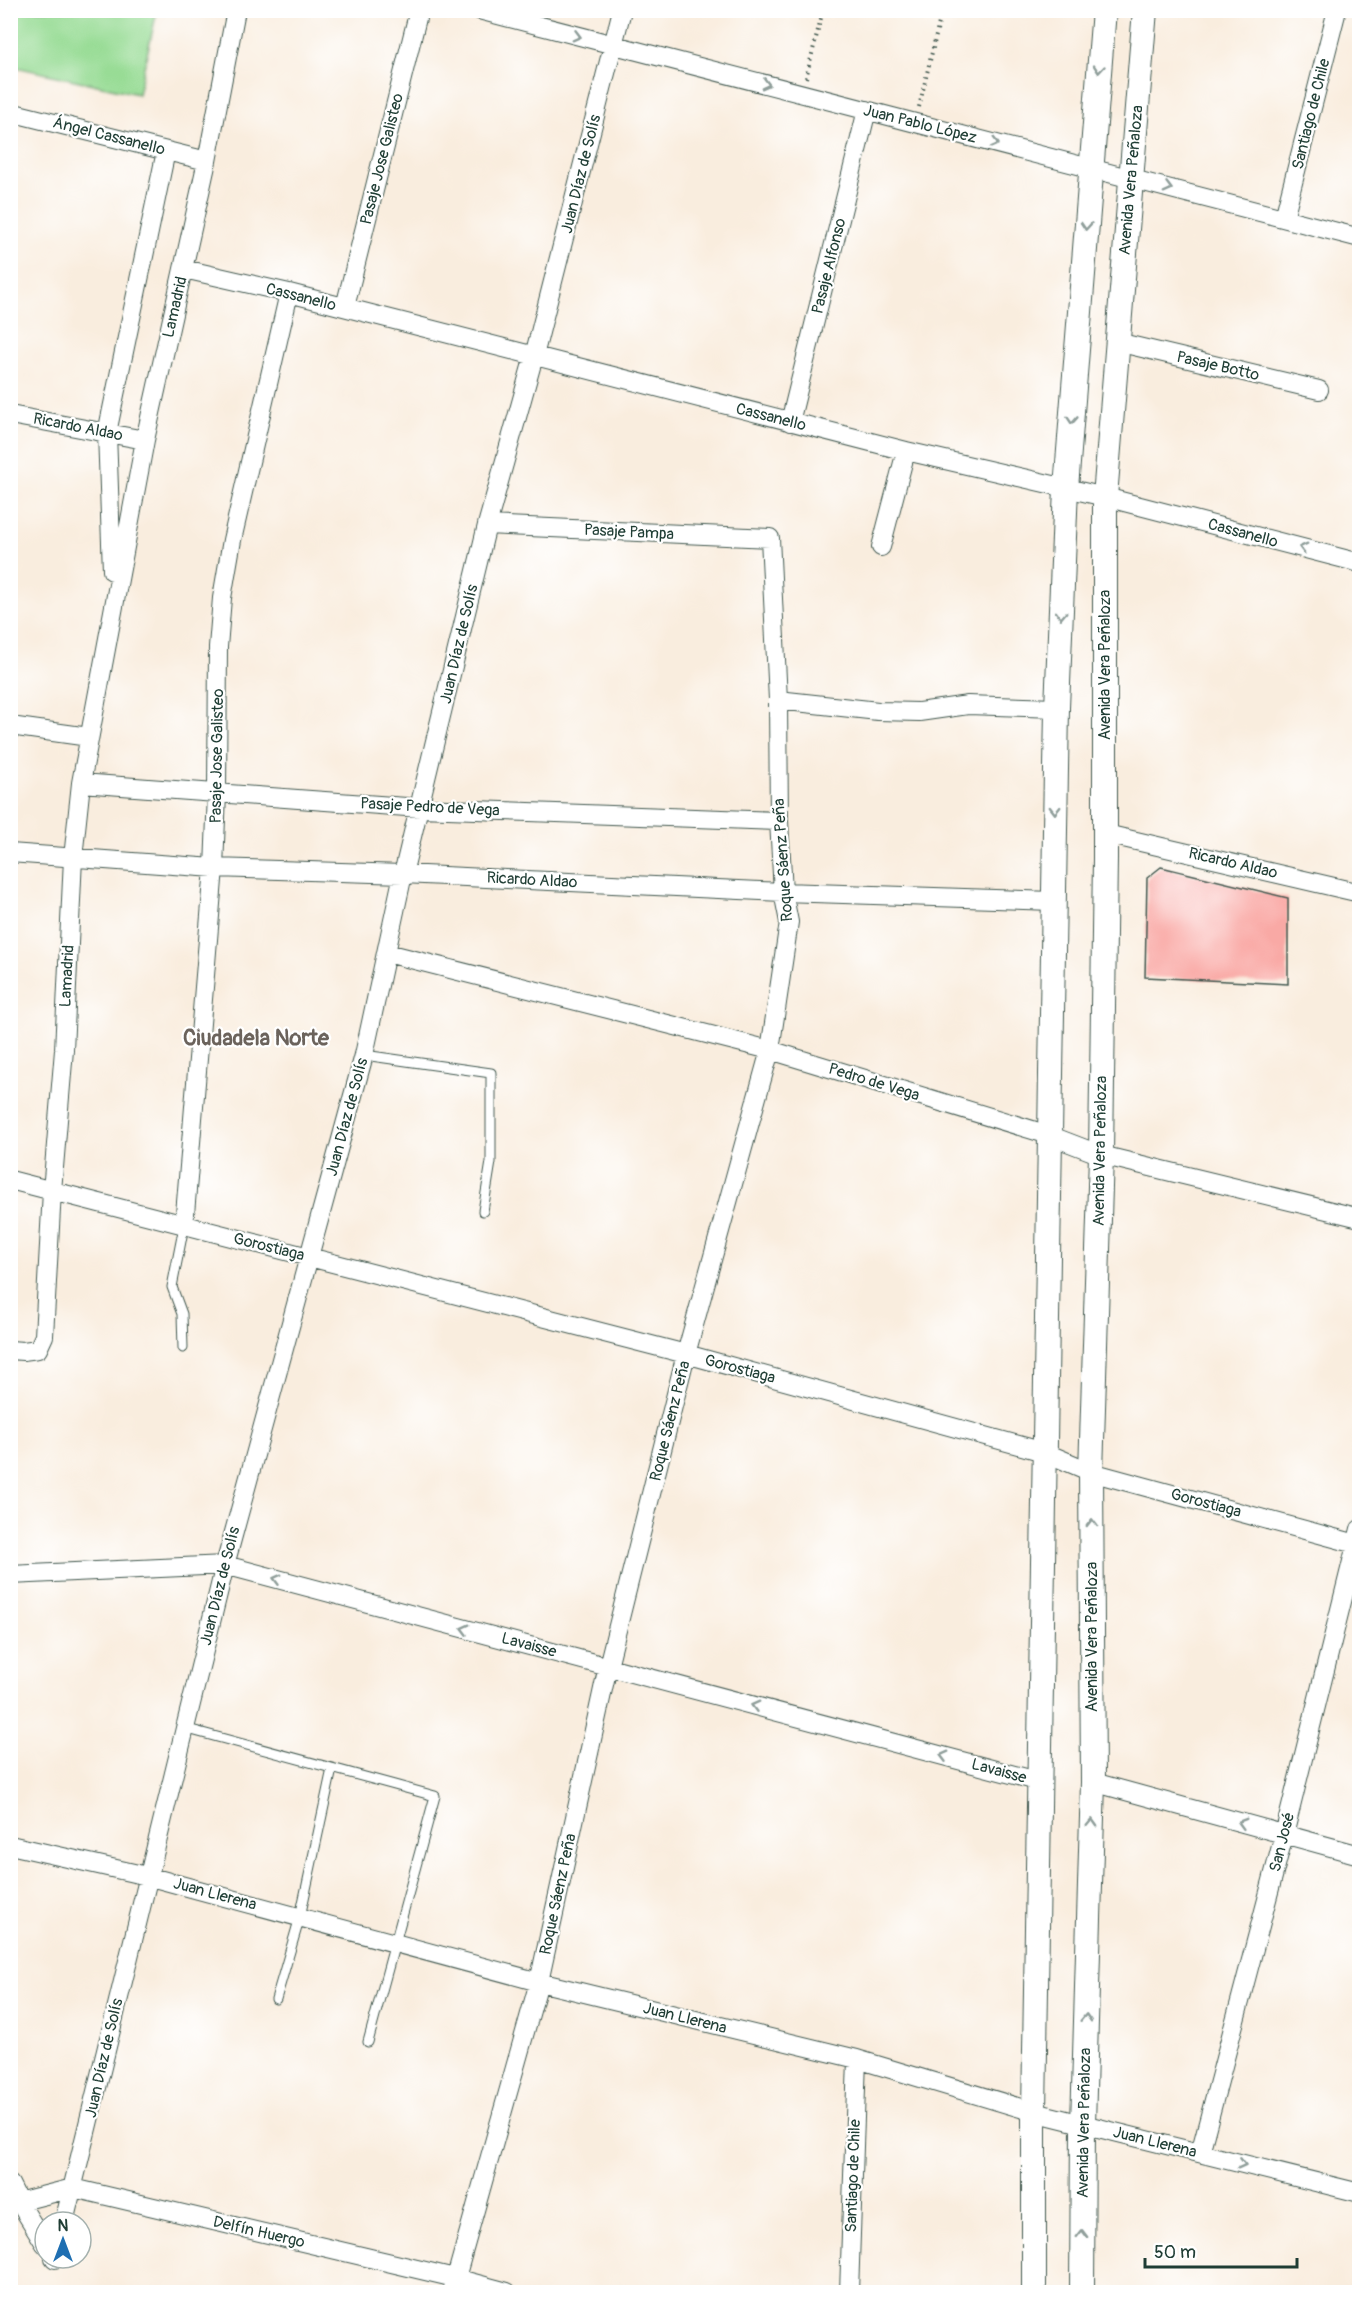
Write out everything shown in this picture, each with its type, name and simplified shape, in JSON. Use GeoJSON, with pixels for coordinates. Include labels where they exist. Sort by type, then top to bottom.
{"type":"FeatureCollection","features":[{"type":"Feature","properties":{"kind":"main road"},"geometry":{"type":"LineString","coordinates":[[1034,2292],[1034,2112],[1057,708],[1066,488],[1104,10]]}},
{"type":"Feature","properties":{"kind":"main road","name":"Avenida Vera Peñaloza"},"geometry":{"type":"LineString","coordinates":[[1082,2292],[1083,2124],[1093,1782],[1091,1472],[1101,1155],[1106,834],[1105,497],[1145,10]]}},
{"type":"Feature","properties":{"kind":"street","name":"Lamadrid"},"geometry":{"type":"LineString","coordinates":[[10,1350],[23,1351],[38,1348],[44,1336],[52,1191],[64,1050],[73,858],[81,783],[145,440],[207,161],[236,10]]}},
{"type":"Feature","properties":{"kind":"street","name":"Pasaje Jose Galisteo"},"geometry":{"type":"LineString","coordinates":[[345,308],[418,10]]}},
{"type":"Feature","properties":{"kind":"street","name":"Juan Pablo López"},"geometry":{"type":"LineString","coordinates":[[479,10],[1359,238]]}},
{"type":"Feature","properties":{"kind":"street","name":"Juan Díaz de Solís"},"geometry":{"type":"LineString","coordinates":[[67,2210],[147,1876],[225,1565],[364,1055],[403,874],[487,525],[534,356],[622,10]]}},
{"type":"Feature","properties":{"kind":"street","name":"Santiago de Chile"},"geometry":{"type":"LineString","coordinates":[[1284,218],[1337,10]]}},
{"type":"Feature","properties":{"kind":"street","name":"Pasaje Alfonso"},"geometry":{"type":"LineString","coordinates":[[790,422],[867,110]]}},
{"type":"Feature","properties":{"kind":"street","name":"Ángel Cassanello"},"geometry":{"type":"LineString","coordinates":[[10,111],[207,161]]}},
{"type":"Feature","properties":{"kind":"street","name":"Lamadrid"},"geometry":{"type":"LineString","coordinates":[[114,604],[107,433],[166,151]]}},
{"type":"Feature","properties":{"kind":"street","name":"Cassanello"},"geometry":{"type":"LineString","coordinates":[[184,269],[289,293],[906,451],[1105,497],[1359,563]]}},
{"type":"Feature","properties":{"kind":"street","name":"Pasaje Jose Galisteo"},"geometry":{"type":"LineString","coordinates":[[184,1226],[214,868],[218,793],[218,647],[222,598],[232,540],[289,293]]}},
{"type":"Feature","properties":{"kind":"street","name":"Pasaje Botto"},"geometry":{"type":"LineString","coordinates":[[1117,342],[1319,390]]}},
{"type":"Feature","properties":{"kind":"street","name":"Ricardo Aldao"},"geometry":{"type":"LineString","coordinates":[[10,414],[145,440]]}},
{"type":"Feature","properties":{"kind":"street"},"geometry":{"type":"LineString","coordinates":[[881,547],[906,451]]}},
{"type":"Feature","properties":{"kind":"street","name":"Pasaje Pampa"},"geometry":{"type":"LineString","coordinates":[[487,525],[770,538]]}},
{"type":"Feature","properties":{"kind":"street","name":"Roque Sáenz Peña"},"geometry":{"type":"LineString","coordinates":[[453,2285],[539,1982],[608,1666],[686,1354],[770,1050],[789,922],[783,892],[779,821],[778,700],[770,538]]}},
{"type":"Feature","properties":{"kind":"street"},"geometry":{"type":"LineString","coordinates":[[778,700],[878,711],[919,712],[968,705],[1057,708]]}},
{"type":"Feature","properties":{"kind":"street"},"geometry":{"type":"LineString","coordinates":[[10,726],[89,737]]}},
{"type":"Feature","properties":{"kind":"street","name":"Pasaje Pedro de Vega"},"geometry":{"type":"LineString","coordinates":[[81,783],[420,808],[779,821]]}},
{"type":"Feature","properties":{"kind":"street","name":"Ricardo Aldao"},"geometry":{"type":"LineString","coordinates":[[1106,834],[1359,893]]}},
{"type":"Feature","properties":{"kind":"street","name":"Ricardo Aldao"},"geometry":{"type":"LineString","coordinates":[[10,853],[214,868],[1053,901]]}},
{"type":"Feature","properties":{"kind":"street","name":"Pedro de Vega"},"geometry":{"type":"LineString","coordinates":[[387,952],[770,1050],[1049,1135],[1101,1155],[1359,1218]]}},
{"type":"Feature","properties":{"kind":"street","name":"Gorostiaga"},"geometry":{"type":"LineString","coordinates":[[10,1180],[686,1354],[1044,1452],[1091,1472],[1358,1540]]}},
{"type":"Feature","properties":{"kind":"street","name":"San José"},"geometry":{"type":"LineString","coordinates":[[1200,2153],[1284,1835],[1358,1540]]}},
{"type":"Feature","properties":{"kind":"street","name":"Lavaisse"},"geometry":{"type":"LineString","coordinates":[[10,1575],[225,1565],[1041,1782]]}},
{"type":"Feature","properties":{"kind":"street"},"geometry":{"type":"LineString","coordinates":[[1093,1782],[1359,1855]]}},
{"type":"Feature","properties":{"kind":"street","name":"Juan Llerena"},"geometry":{"type":"LineString","coordinates":[[10,1845],[147,1876],[539,1982],[857,2059],[1034,2112],[1359,2193]]}},
{"type":"Feature","properties":{"kind":"street","name":"Santiago de Chile"},"geometry":{"type":"LineString","coordinates":[[849,2292],[857,2059]]}},
{"type":"Feature","properties":{"kind":"street"},"geometry":{"type":"LineString","coordinates":[[10,2184],[15,2203],[33,2228]]}},
{"type":"Feature","properties":{"kind":"street","name":"Delfín Huergo"},"geometry":{"type":"LineString","coordinates":[[15,2203],[73,2188],[453,2285],[507,2292]]}},
{"type":"Feature","properties":{"kind":"lane"},"geometry":{"type":"LineString","coordinates":[[364,1055],[491,1073],[491,1162],[483,1211]]}},
{"type":"Feature","properties":{"kind":"lane"},"geometry":{"type":"LineString","coordinates":[[183,1348],[182,1314],[172,1287],[184,1226]]}},
{"type":"Feature","properties":{"kind":"lane"},"geometry":{"type":"LineString","coordinates":[[184,1728],[435,1796],[368,2042]]}},
{"type":"Feature","properties":{"kind":"lane"},"geometry":{"type":"LineString","coordinates":[[276,1999],[300,1917],[332,1769]]}},
{"type":"Feature","properties":{"kind":"path"},"geometry":{"type":"LineString","coordinates":[[802,93],[823,10]]}},
{"type":"Feature","properties":{"kind":"path"},"geometry":{"type":"LineString","coordinates":[[915,123],[942,10]]}},
{"type":"Feature","properties":{"kind":"green space"},"geometry":{"type":"Polygon","coordinates":[[[11,10],[157,11],[138,94],[11,66],[11,10]]]}},
{"type":"Feature","properties":{"kind":"building"},"geometry":{"type":"Polygon","coordinates":[[[1161,867],[1288,898],[1288,984],[1145,977],[1147,878],[1161,867]]]}},
{"type":"Feature","properties":{"kind":"district","name":"Ciudadela Norte"},"geometry":{"type":"Point","coordinates":[256,1038]}}]}
